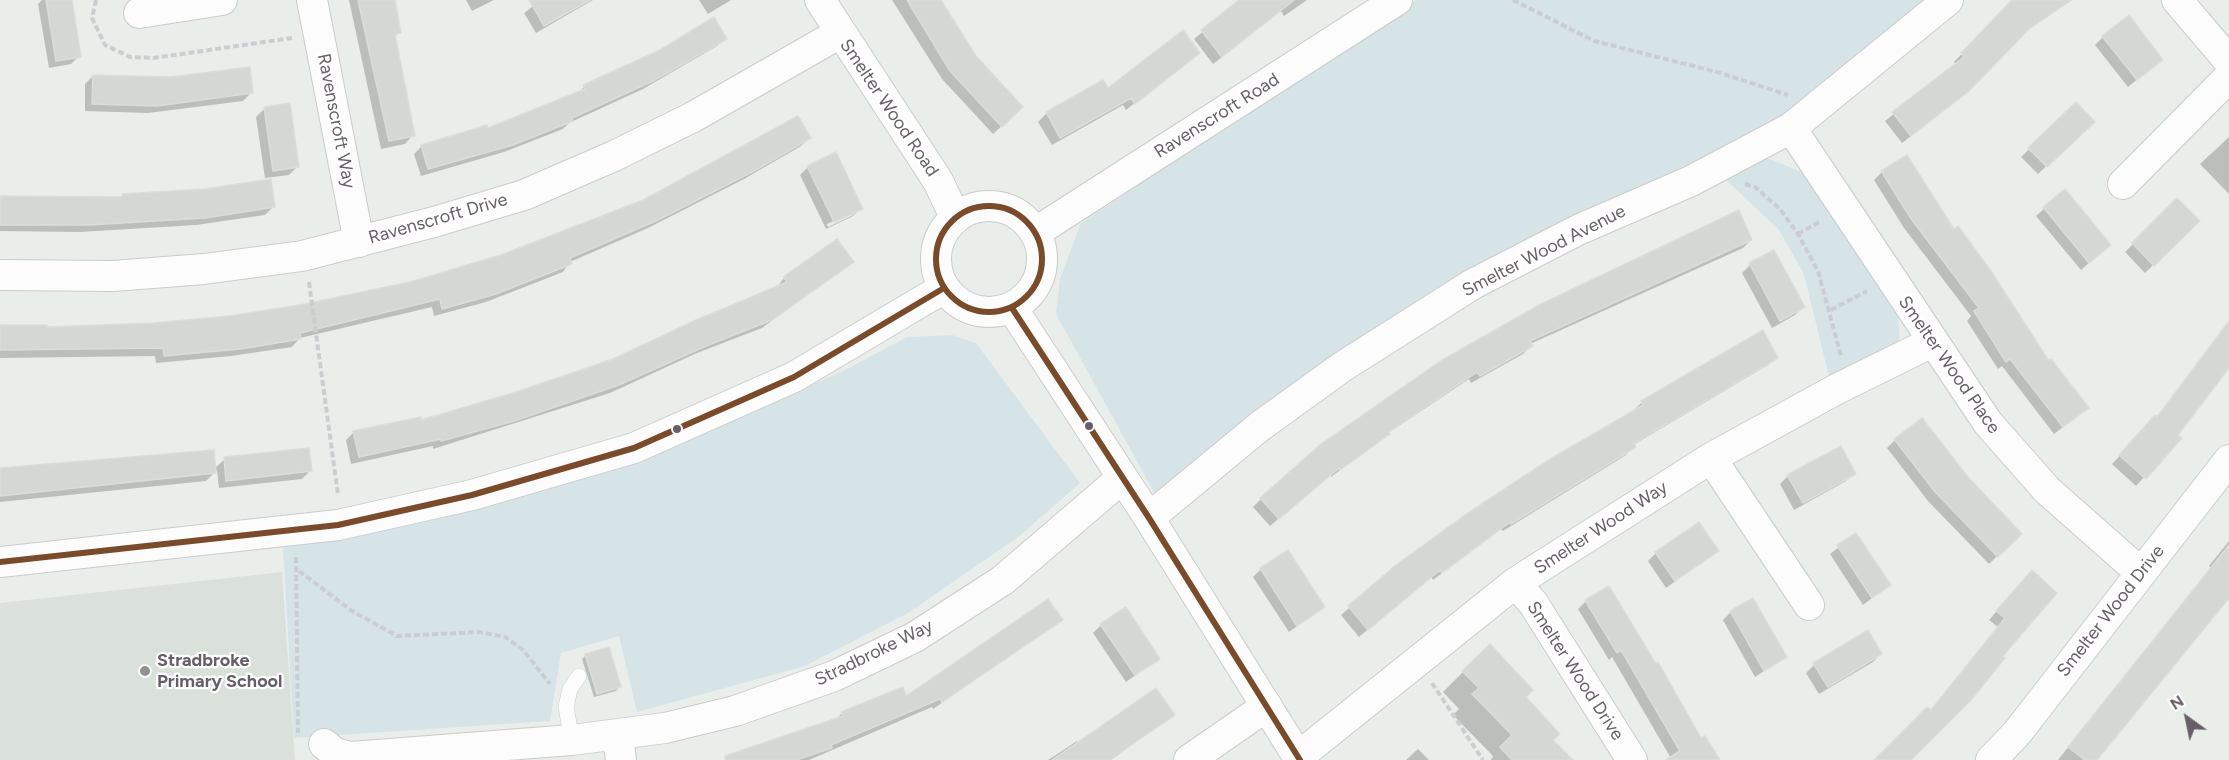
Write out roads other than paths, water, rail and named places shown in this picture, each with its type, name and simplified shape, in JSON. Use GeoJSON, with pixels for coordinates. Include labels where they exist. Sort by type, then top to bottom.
{"type":"FeatureCollection","features":[{"type":"Feature","properties":{"kind":"street"},"geometry":{"type":"LineString","coordinates":[[139,13],[222,0]]}},
{"type":"Feature","properties":{"kind":"street","name":"Ravenscroft Way"},"geometry":{"type":"LineString","coordinates":[[312,0],[359,242]]}},
{"type":"Feature","properties":{"kind":"street","name":"Smelter Wood Road"},"geometry":{"type":"LineString","coordinates":[[820,0],[938,181],[955,218]]}},
{"type":"Feature","properties":{"kind":"street","name":"Ravenscroft Road"},"geometry":{"type":"LineString","coordinates":[[1036,232],[1397,0]]}},
{"type":"Feature","properties":{"kind":"street","name":"Smelter Wood Avenue"},"geometry":{"type":"LineString","coordinates":[[1149,518],[1259,427],[1342,367],[1473,284],[1578,230],[1691,181],[1791,129],[1948,0]]}},
{"type":"Feature","properties":{"kind":"street"},"geometry":{"type":"LineString","coordinates":[[2177,0],[2229,62]]}},
{"type":"Feature","properties":{"kind":"street","name":"Ravenscroft Drive"},"geometry":{"type":"LineString","coordinates":[[0,275],[113,276],[204,269],[302,256],[524,195],[614,156],[693,117],[840,33]]}},
{"type":"Feature","properties":{"kind":"street"},"geometry":{"type":"LineString","coordinates":[[2123,184],[2229,77]]}},
{"type":"Feature","properties":{"kind":"street","name":"Smelter Wood Place"},"geometry":{"type":"LineString","coordinates":[[1791,129],[1988,423],[2047,490],[2140,573]]}},
{"type":"Feature","properties":{"kind":"street"},"geometry":{"type":"LineString","coordinates":[[995,205],[1013,211],[1028,222],[1036,232],[1042,249],[1041,273],[1033,290],[1011,308],[993,312],[971,309],[955,300],[944,288],[937,271],[936,248],[943,231],[955,218],[971,208],[995,205]]}},
{"type":"Feature","properties":{"kind":"street"},"geometry":{"type":"LineString","coordinates":[[0,562],[338,525],[472,495],[634,448],[794,377],[944,288]]}},
{"type":"Feature","properties":{"kind":"street"},"geometry":{"type":"LineString","coordinates":[[1011,308],[1149,518],[1299,758]]}},
{"type":"Feature","properties":{"kind":"street","name":"Smelter Wood Way"},"geometry":{"type":"LineString","coordinates":[[1299,758],[1515,583],[1711,458],[1834,390],[1932,342]]}},
{"type":"Feature","properties":{"kind":"street"},"geometry":{"type":"LineString","coordinates":[[1711,458],[1809,604]]}},
{"type":"Feature","properties":{"kind":"street","name":"Smelter Wood Drive"},"geometry":{"type":"LineString","coordinates":[[1991,760],[2017,733],[2229,460]]}},
{"type":"Feature","properties":{"kind":"street","name":"Stradbroke Way"},"geometry":{"type":"LineString","coordinates":[[324,744],[335,753],[351,757],[572,740],[620,748],[735,711],[834,676],[915,637],[1003,580],[1122,478]]}},
{"type":"Feature","properties":{"kind":"street","name":"Smelter Wood Drive"},"geometry":{"type":"LineString","coordinates":[[1515,583],[1533,603],[1632,760]]}},
{"type":"Feature","properties":{"kind":"street"},"geometry":{"type":"LineString","coordinates":[[1189,760],[1267,706]]}},
{"type":"Feature","properties":{"kind":"lane"},"geometry":{"type":"LineString","coordinates":[[572,740],[566,707],[570,688],[579,676]]}},
{"type":"Feature","properties":{"kind":"place","name":"Stradbroke Primary School"},"geometry":{"type":"Point","coordinates":[145,671]}}]}
